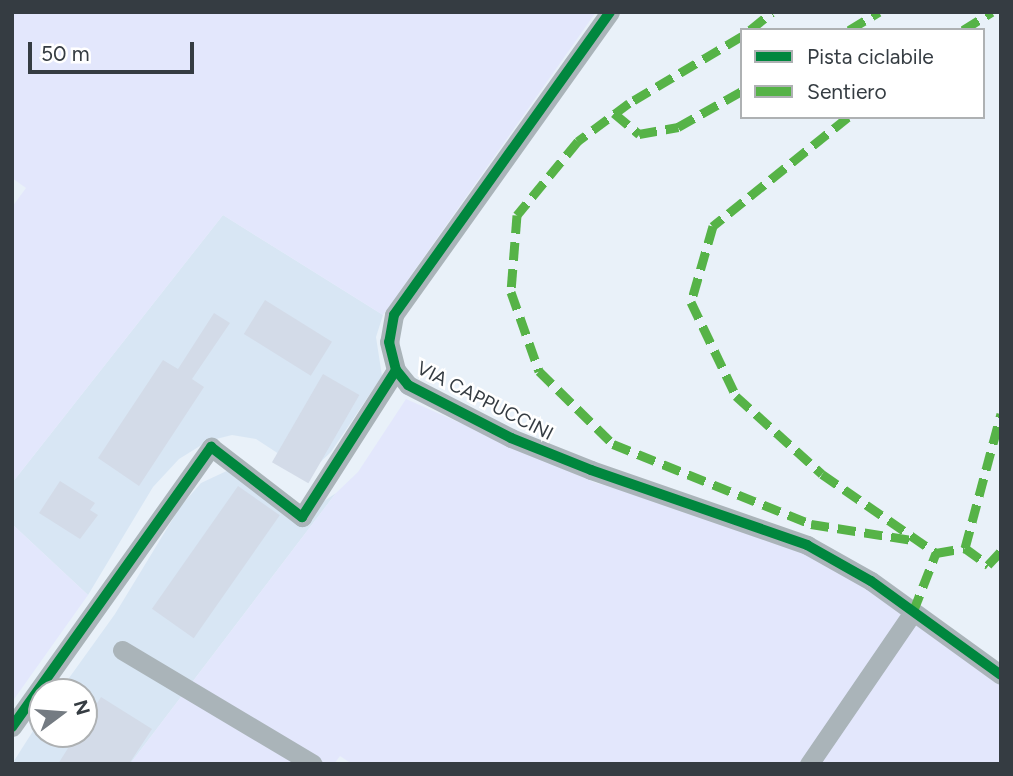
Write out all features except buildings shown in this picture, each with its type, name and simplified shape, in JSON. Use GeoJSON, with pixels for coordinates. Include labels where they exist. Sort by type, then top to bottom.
{"type":"FeatureCollection","features":[{"type":"Feature","properties":{"kind":"street","name":"VIA CAPPUCCINI"},"geometry":{"type":"LineString","coordinates":[[610,12],[394,315],[389,342],[396,370],[408,385],[511,438],[807,545],[871,581],[1001,675]]}},
{"type":"Feature","properties":{"kind":"street"},"geometry":{"type":"LineString","coordinates":[[12,727],[211,447],[302,517],[396,370]]}},
{"type":"Feature","properties":{"kind":"street"},"geometry":{"type":"LineString","coordinates":[[809,764],[913,612]]}},
{"type":"Feature","properties":{"kind":"street"},"geometry":{"type":"LineString","coordinates":[[122,650],[313,764]]}},
{"type":"Feature","properties":{"kind":"shaded area"},"geometry":{"type":"Polygon","coordinates":[[[12,12],[596,12],[383,315],[223,215],[12,483],[12,207],[26,188],[12,178],[12,12]]]}},
{"type":"Feature","properties":{"kind":"shaded area"},"geometry":{"type":"Polygon","coordinates":[[[223,215],[383,315],[376,337],[382,376],[331,452],[314,468],[305,471],[256,439],[232,435],[208,441],[179,459],[153,487],[88,595],[12,524],[12,483],[223,215]]]}},
{"type":"Feature","properties":{"kind":"shaded area"},"geometry":{"type":"Polygon","coordinates":[[[406,399],[596,483],[712,516],[796,549],[856,582],[1001,679],[1001,764],[352,764],[340,756],[334,764],[130,764],[336,493],[358,472],[406,399]]]}},
{"type":"Feature","properties":{"kind":"shaded area"},"geometry":{"type":"Polygon","coordinates":[[[233,468],[307,508],[317,506],[336,493],[130,764],[12,764],[28,739],[28,748],[98,748],[98,678],[69,678],[115,614],[180,507],[201,483],[233,468]]]}},
{"type":"Feature","properties":{"kind":"shaded area"},"geometry":{"type":"Polygon","coordinates":[[[12,524],[88,595],[12,702],[12,524]]]}},
{"type":"Feature","properties":{"kind":"marked path"},"geometry":{"type":"LineString","coordinates":[[752,28],[772,12]]}},
{"type":"Feature","properties":{"kind":"marked path"},"geometry":{"type":"LineString","coordinates":[[852,28],[879,12]]}},
{"type":"Feature","properties":{"kind":"marked path"},"geometry":{"type":"LineString","coordinates":[[966,28],[992,12]]}},
{"type":"Feature","properties":{"kind":"marked path"},"geometry":{"type":"LineString","coordinates":[[740,37],[629,103],[578,141],[517,215],[511,292],[539,371],[613,444],[811,524],[918,541]]}},
{"type":"Feature","properties":{"kind":"marked path"},"geometry":{"type":"LineString","coordinates":[[614,113],[639,134],[678,127],[740,92]]}},
{"type":"Feature","properties":{"kind":"marked path"},"geometry":{"type":"LineString","coordinates":[[846,119],[713,226],[691,302],[736,396],[822,474],[936,553],[965,548],[1001,414]]}},
{"type":"Feature","properties":{"kind":"marked path"},"geometry":{"type":"LineString","coordinates":[[965,548],[988,565],[1001,551]]}},
{"type":"Feature","properties":{"kind":"marked path"},"geometry":{"type":"LineString","coordinates":[[913,612],[936,553]]}},
{"type":"Feature","properties":{"kind":"cycle path"},"geometry":{"type":"LineString","coordinates":[[610,12],[394,315],[389,342],[396,370],[408,385],[511,438],[591,470],[807,545],[871,581],[1001,675]]}},
{"type":"Feature","properties":{"kind":"cycle path"},"geometry":{"type":"LineString","coordinates":[[12,727],[211,447],[302,517],[396,370]]}}]}
